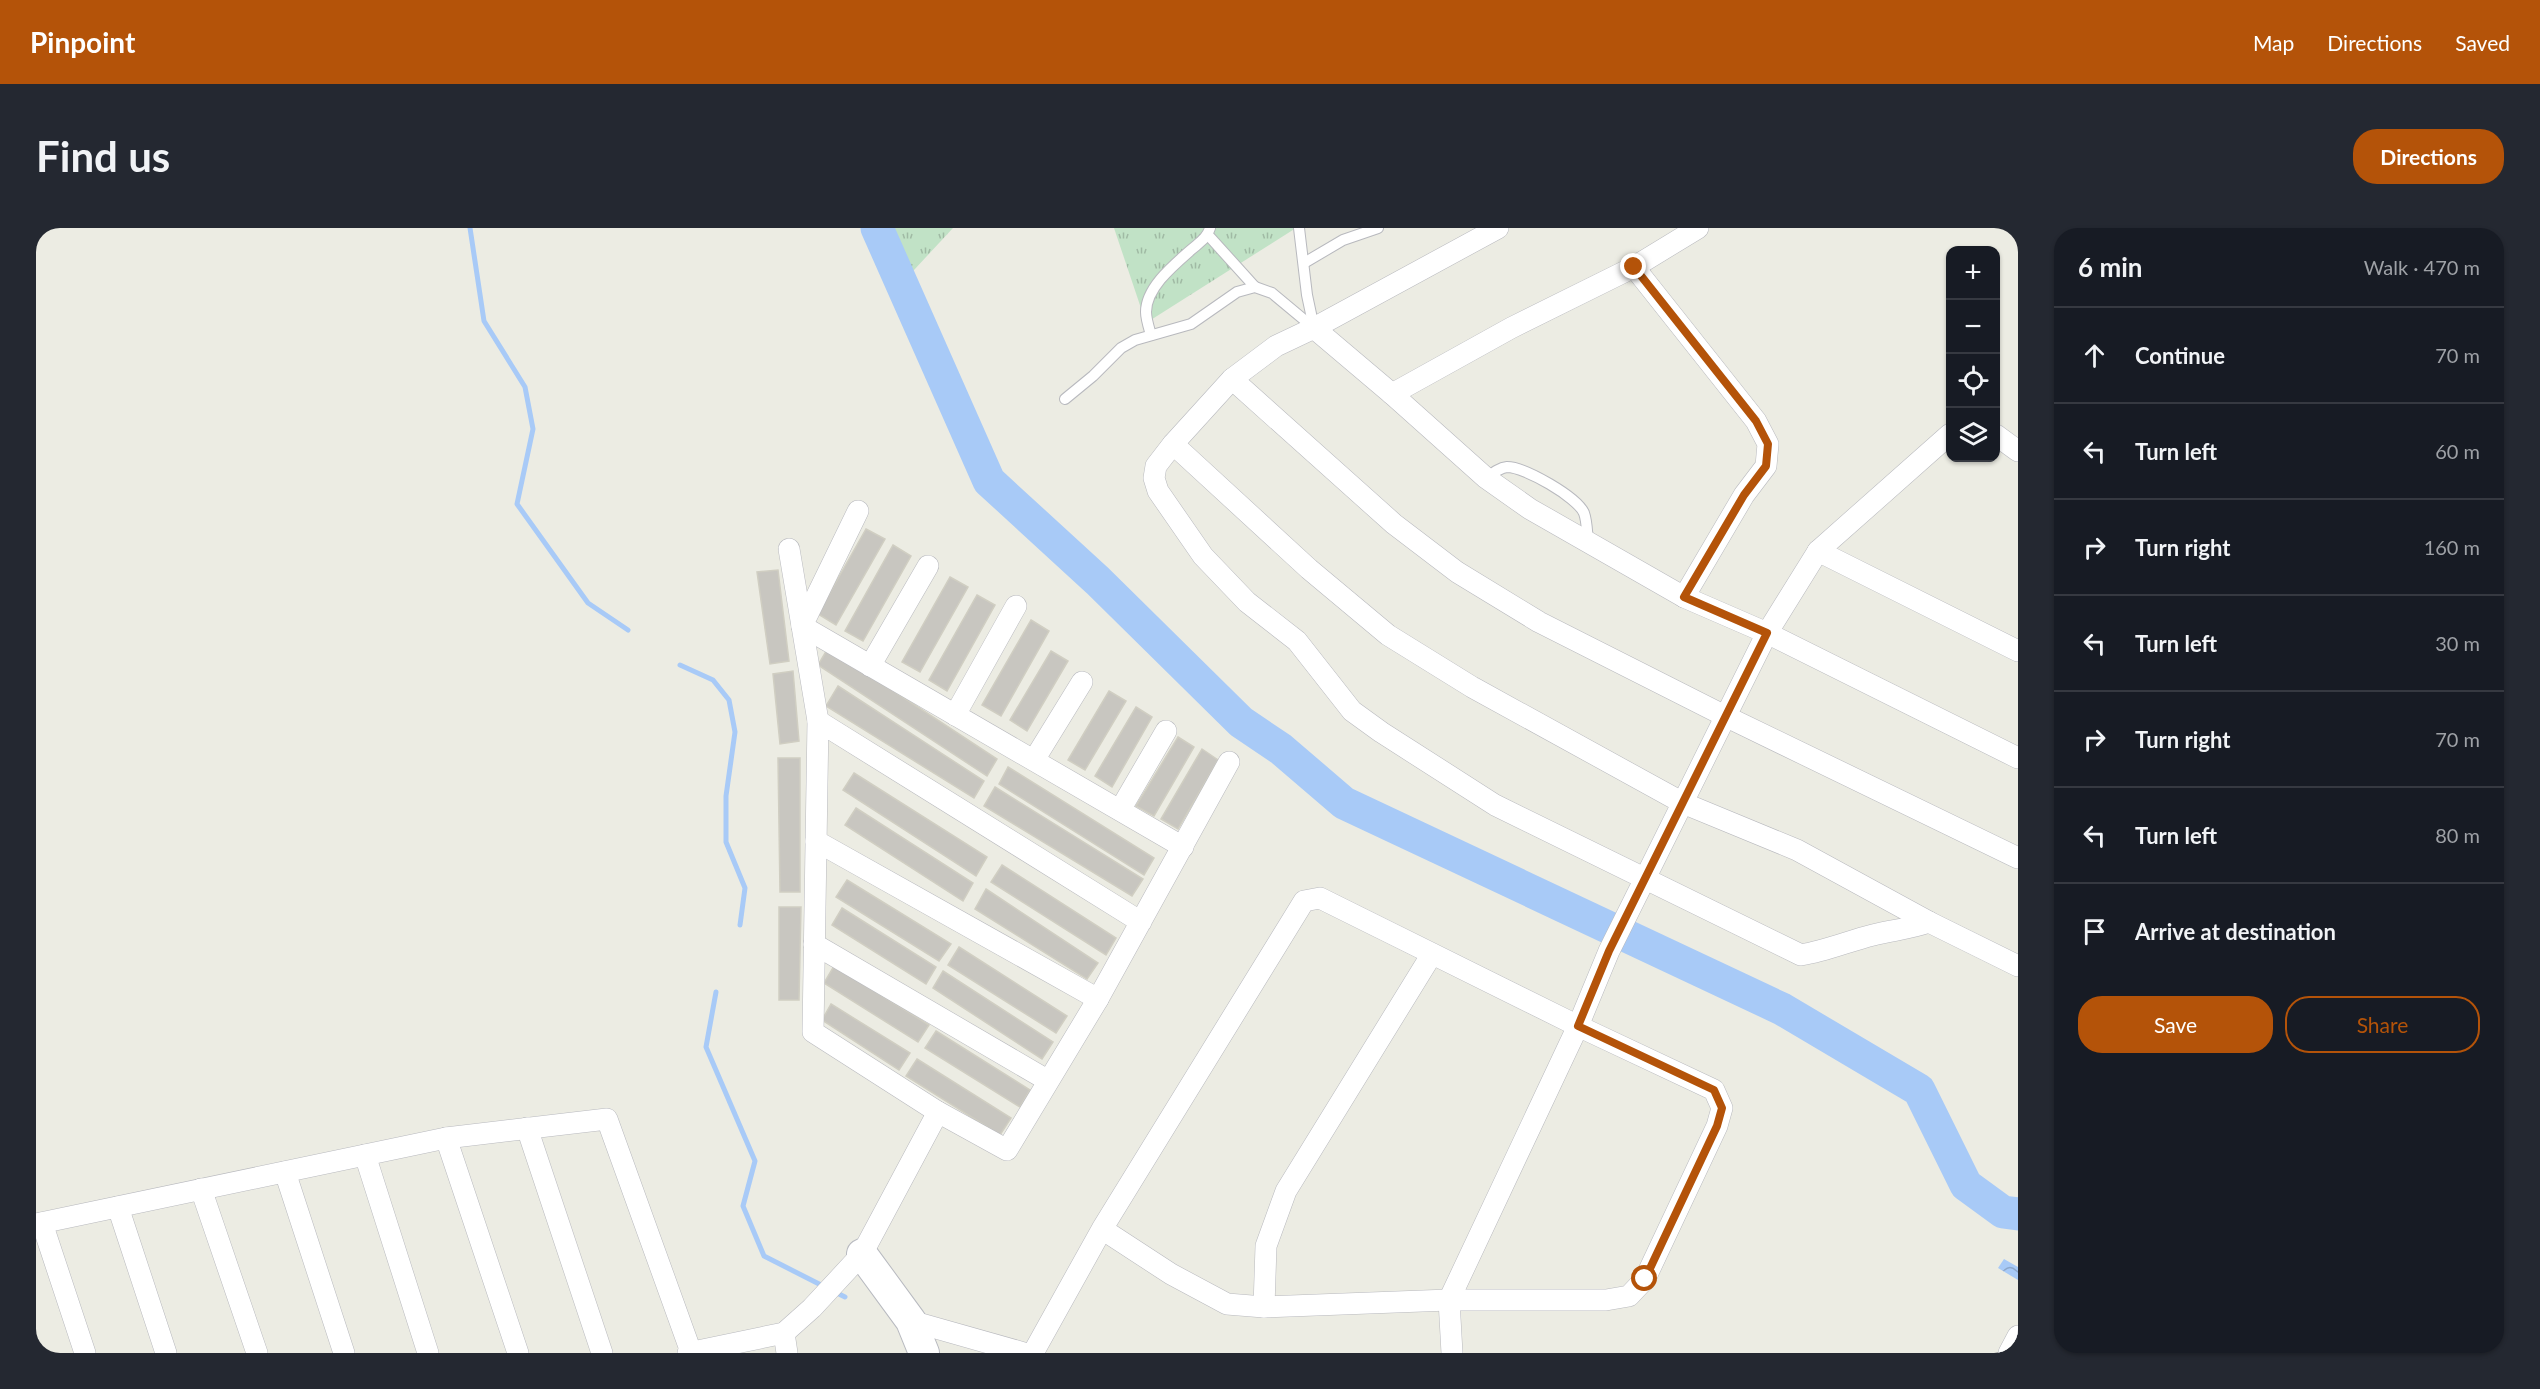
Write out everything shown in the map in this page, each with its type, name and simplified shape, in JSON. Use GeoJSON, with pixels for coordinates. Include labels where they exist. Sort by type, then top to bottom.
{"type":"FeatureCollection","features":[{"type":"Feature","properties":{"kind":"main road"},"geometry":{"type":"LineString","coordinates":[[862,1254],[911,1321],[924,1353]]}},
{"type":"Feature","properties":{"kind":"street"},"geometry":{"type":"LineString","coordinates":[[1498,228],[1314,328],[1276,346],[1232,380],[1173,444],[1156,466],[1154,478],[1158,491],[1169,510],[1203,556],[1239,594],[1297,641],[1352,711],[1495,805],[1801,955],[1827,951],[1874,935],[1914,928],[1929,922]]}},
{"type":"Feature","properties":{"kind":"street"},"geometry":{"type":"LineString","coordinates":[[1392,394],[1511,328],[1634,267],[1698,228]]}},
{"type":"Feature","properties":{"kind":"street"},"geometry":{"type":"LineString","coordinates":[[1634,267],[1756,421],[1768,444],[1766,466],[1744,495],[1684,597]]}},
{"type":"Feature","properties":{"kind":"street"},"geometry":{"type":"LineString","coordinates":[[1314,328],[1486,478],[1530,509],[1684,597],[1767,633],[2018,758]]}},
{"type":"Feature","properties":{"kind":"street"},"geometry":{"type":"LineString","coordinates":[[1232,380],[1394,524],[1457,572],[1539,622],[1725,716],[2018,858]]}},
{"type":"Feature","properties":{"kind":"street"},"geometry":{"type":"LineString","coordinates":[[1452,1353],[1449,1300],[1578,1026],[1609,951],[1767,633],[1818,551],[1946,438]]}},
{"type":"Feature","properties":{"kind":"street"},"geometry":{"type":"LineString","coordinates":[[2000,439],[2018,452]]}},
{"type":"Feature","properties":{"kind":"street"},"geometry":{"type":"LineString","coordinates":[[1173,444],[1308,569],[1389,635],[1472,687],[1683,803],[1797,850],[1929,922],[2018,966]]}},
{"type":"Feature","properties":{"kind":"street"},"geometry":{"type":"LineString","coordinates":[[801,626],[858,511]]}},
{"type":"Feature","properties":{"kind":"street"},"geometry":{"type":"LineString","coordinates":[[789,549],[818,721],[813,1032],[938,1112],[1008,1150],[1047,1080],[1098,999],[1229,762]]}},
{"type":"Feature","properties":{"kind":"street"},"geometry":{"type":"LineString","coordinates":[[1818,551],[2018,651]]}},
{"type":"Feature","properties":{"kind":"street"},"geometry":{"type":"LineString","coordinates":[[870,666],[928,566]]}},
{"type":"Feature","properties":{"kind":"street"},"geometry":{"type":"LineString","coordinates":[[955,715],[1016,606]]}},
{"type":"Feature","properties":{"kind":"street"},"geometry":{"type":"LineString","coordinates":[[801,626],[1183,847]]}},
{"type":"Feature","properties":{"kind":"street"},"geometry":{"type":"LineString","coordinates":[[1034,760],[1082,682]]}},
{"type":"Feature","properties":{"kind":"street"},"geometry":{"type":"LineString","coordinates":[[818,721],[1141,922]]}},
{"type":"Feature","properties":{"kind":"street"},"geometry":{"type":"LineString","coordinates":[[1120,810],[1166,730]]}},
{"type":"Feature","properties":{"kind":"street"},"geometry":{"type":"LineString","coordinates":[[816,840],[1098,999]]}},
{"type":"Feature","properties":{"kind":"street"},"geometry":{"type":"LineString","coordinates":[[1033,1353],[1102,1229],[1304,901],[1320,898],[1578,1026],[1714,1090],[1722,1108],[1717,1126],[1645,1279],[1629,1296],[1606,1300],[1449,1300],[1264,1307],[1227,1304],[1171,1275],[1102,1229]]}},
{"type":"Feature","properties":{"kind":"street"},"geometry":{"type":"LineString","coordinates":[[814,944],[1047,1080]]}},
{"type":"Feature","properties":{"kind":"street"},"geometry":{"type":"LineString","coordinates":[[1264,1307],[1266,1246],[1286,1191],[1432,954]]}},
{"type":"Feature","properties":{"kind":"street"},"geometry":{"type":"LineString","coordinates":[[85,1353],[39,1224],[446,1138],[607,1119],[690,1352],[785,1343],[812,1308],[862,1254],[938,1112]]}},
{"type":"Feature","properties":{"kind":"street"},"geometry":{"type":"LineString","coordinates":[[527,1128],[603,1353]]}},
{"type":"Feature","properties":{"kind":"street"},"geometry":{"type":"LineString","coordinates":[[446,1138],[518,1353]]}},
{"type":"Feature","properties":{"kind":"street"},"geometry":{"type":"LineString","coordinates":[[365,1155],[428,1353]]}},
{"type":"Feature","properties":{"kind":"street"},"geometry":{"type":"LineString","coordinates":[[285,1172],[344,1353]]}},
{"type":"Feature","properties":{"kind":"street"},"geometry":{"type":"LineString","coordinates":[[201,1190],[257,1353]]}},
{"type":"Feature","properties":{"kind":"street"},"geometry":{"type":"LineString","coordinates":[[118,1207],[166,1353]]}},
{"type":"Feature","properties":{"kind":"street"},"geometry":{"type":"LineString","coordinates":[[911,1321],[1024,1353]]}},
{"type":"Feature","properties":{"kind":"street"},"geometry":{"type":"LineString","coordinates":[[2009,1353],[2018,1336]]}},
{"type":"Feature","properties":{"kind":"lane"},"geometry":{"type":"LineString","coordinates":[[1299,228],[1307,295],[1314,328]]}},
{"type":"Feature","properties":{"kind":"lane"},"geometry":{"type":"LineString","coordinates":[[1304,263],[1343,240],[1378,228]]}},
{"type":"Feature","properties":{"kind":"lane"},"geometry":{"type":"LineString","coordinates":[[1151,335],[1146,313],[1148,302],[1157,284],[1209,232],[1255,287],[1272,293],[1292,307],[1314,328]]}},
{"type":"Feature","properties":{"kind":"lane"},"geometry":{"type":"LineString","coordinates":[[1065,399],[1093,376],[1121,348],[1151,335],[1191,324],[1237,292],[1255,287]]}},
{"type":"Feature","properties":{"kind":"lane"},"geometry":{"type":"LineString","coordinates":[[1486,478],[1500,469],[1509,467],[1523,471],[1576,501],[1584,513],[1588,542]]}},
{"type":"Feature","properties":{"kind":"green space"},"geometry":{"type":"Polygon","coordinates":[[[877,228],[953,228],[901,284],[877,228]]]}},
{"type":"Feature","properties":{"kind":"green space"},"geometry":{"type":"Polygon","coordinates":[[[1114,228],[1296,228],[1146,323],[1114,228]]]}},
{"type":"Feature","properties":{"kind":"water"},"geometry":{"type":"Polygon","coordinates":[[[2004,1259],[2018,1267],[2018,1280],[1998,1268],[2004,1259]]]}},
{"type":"Feature","properties":{"kind":"building"},"geometry":{"type":"Polygon","coordinates":[[[866,529],[885,539],[836,625],[818,614],[866,529]]]}},
{"type":"Feature","properties":{"kind":"building"},"geometry":{"type":"Polygon","coordinates":[[[893,545],[911,556],[863,641],[845,631],[893,545]]]}},
{"type":"Feature","properties":{"kind":"building"},"geometry":{"type":"Polygon","coordinates":[[[778,570],[789,661],[770,664],[757,572],[778,570]]]}},
{"type":"Feature","properties":{"kind":"building"},"geometry":{"type":"Polygon","coordinates":[[[950,577],[968,587],[920,672],[902,662],[950,577]]]}},
{"type":"Feature","properties":{"kind":"building"},"geometry":{"type":"Polygon","coordinates":[[[977,595],[995,605],[947,691],[929,680],[977,595]]]}},
{"type":"Feature","properties":{"kind":"building"},"geometry":{"type":"Polygon","coordinates":[[[1031,620],[1049,631],[1001,716],[982,705],[1031,620]]]}},
{"type":"Feature","properties":{"kind":"building"},"geometry":{"type":"Polygon","coordinates":[[[828,648],[997,759],[987,776],[818,665],[828,648]]]}},
{"type":"Feature","properties":{"kind":"building"},"geometry":{"type":"Polygon","coordinates":[[[1051,651],[1068,661],[1027,731],[1010,720],[1051,651]]]}},
{"type":"Feature","properties":{"kind":"building"},"geometry":{"type":"Polygon","coordinates":[[[793,671],[799,741],[780,744],[773,674],[793,671]]]}},
{"type":"Feature","properties":{"kind":"building"},"geometry":{"type":"Polygon","coordinates":[[[838,686],[984,781],[974,798],[826,706],[838,686]]]}},
{"type":"Feature","properties":{"kind":"building"},"geometry":{"type":"Polygon","coordinates":[[[1109,691],[1126,701],[1085,770],[1068,760],[1109,691]]]}},
{"type":"Feature","properties":{"kind":"building"},"geometry":{"type":"Polygon","coordinates":[[[1136,707],[1152,717],[1112,787],[1095,776],[1136,707]]]}},
{"type":"Feature","properties":{"kind":"building"},"geometry":{"type":"Polygon","coordinates":[[[1178,737],[1194,747],[1154,816],[1136,806],[1178,737]]]}},
{"type":"Feature","properties":{"kind":"building"},"geometry":{"type":"Polygon","coordinates":[[[1202,749],[1218,760],[1178,829],[1161,819],[1202,749]]]}},
{"type":"Feature","properties":{"kind":"building"},"geometry":{"type":"Polygon","coordinates":[[[778,758],[800,758],[800,892],[780,892],[778,758]]]}},
{"type":"Feature","properties":{"kind":"building"},"geometry":{"type":"Polygon","coordinates":[[[1008,767],[1154,858],[1144,875],[999,784],[1008,767]]]}},
{"type":"Feature","properties":{"kind":"building"},"geometry":{"type":"Polygon","coordinates":[[[854,773],[987,857],[976,876],[843,790],[854,773]]]}},
{"type":"Feature","properties":{"kind":"building"},"geometry":{"type":"Polygon","coordinates":[[[995,787],[1143,879],[1132,896],[984,806],[995,787]]]}},
{"type":"Feature","properties":{"kind":"building"},"geometry":{"type":"Polygon","coordinates":[[[856,808],[973,883],[963,901],[845,825],[856,808]]]}},
{"type":"Feature","properties":{"kind":"building"},"geometry":{"type":"Polygon","coordinates":[[[1002,865],[1116,938],[1106,955],[991,882],[1002,865]]]}},
{"type":"Feature","properties":{"kind":"building"},"geometry":{"type":"Polygon","coordinates":[[[847,880],[951,944],[939,961],[836,897],[847,880]]]}},
{"type":"Feature","properties":{"kind":"building"},"geometry":{"type":"Polygon","coordinates":[[[986,889],[1098,963],[1087,979],[975,909],[986,889]]]}},
{"type":"Feature","properties":{"kind":"building"},"geometry":{"type":"Polygon","coordinates":[[[779,907],[801,907],[799,1000],[779,1000],[779,907]]]}},
{"type":"Feature","properties":{"kind":"building"},"geometry":{"type":"Polygon","coordinates":[[[842,908],[936,967],[926,984],[832,925],[842,908]]]}},
{"type":"Feature","properties":{"kind":"building"},"geometry":{"type":"Polygon","coordinates":[[[959,947],[1067,1016],[1056,1033],[948,965],[959,947]]]}},
{"type":"Feature","properties":{"kind":"building"},"geometry":{"type":"Polygon","coordinates":[[[834,966],[929,1025],[918,1042],[824,983],[834,966]]]}},
{"type":"Feature","properties":{"kind":"building"},"geometry":{"type":"Polygon","coordinates":[[[943,971],[1053,1042],[1042,1059],[933,988],[943,971]]]}},
{"type":"Feature","properties":{"kind":"building"},"geometry":{"type":"Polygon","coordinates":[[[831,1004],[910,1053],[899,1070],[822,1020],[831,1004]]]}},
{"type":"Feature","properties":{"kind":"building"},"geometry":{"type":"Polygon","coordinates":[[[936,1031],[1030,1090],[1020,1107],[925,1048],[936,1031]]]}},
{"type":"Feature","properties":{"kind":"building"},"geometry":{"type":"Polygon","coordinates":[[[917,1059],[1011,1118],[1000,1135],[906,1076],[917,1059]]]}},
{"type":"Feature","properties":{"kind":"waterway"},"geometry":{"type":"LineString","coordinates":[[470,228],[484,321],[525,387],[533,429],[517,504],[588,603],[628,630]]}},
{"type":"Feature","properties":{"kind":"waterway"},"geometry":{"type":"LineString","coordinates":[[877,228],[989,481],[1098,581],[1241,722],[1281,749],[1344,803],[1782,1009],[1919,1090],[1966,1185],[2003,1212],[2018,1214]]}},
{"type":"Feature","properties":{"kind":"waterway"},"geometry":{"type":"LineString","coordinates":[[680,665],[713,680],[729,700],[735,732],[726,796],[726,842],[745,888],[740,925]]}},
{"type":"Feature","properties":{"kind":"waterway"},"geometry":{"type":"LineString","coordinates":[[716,992],[706,1047],[755,1161],[743,1206],[764,1256],[825,1287]]}},
{"type":"Feature","properties":{"kind":"waterway"},"geometry":{"type":"LineString","coordinates":[[833,1291],[845,1297]]}},
{"type":"Feature","properties":{"kind":"route"},"geometry":{"type":"LineString","coordinates":[[1634,267],[1756,421],[1768,444],[1766,466],[1744,495],[1684,597],[1767,633],[1609,951],[1578,1026],[1714,1090],[1722,1108],[1717,1126],[1645,1279]]}}]}
